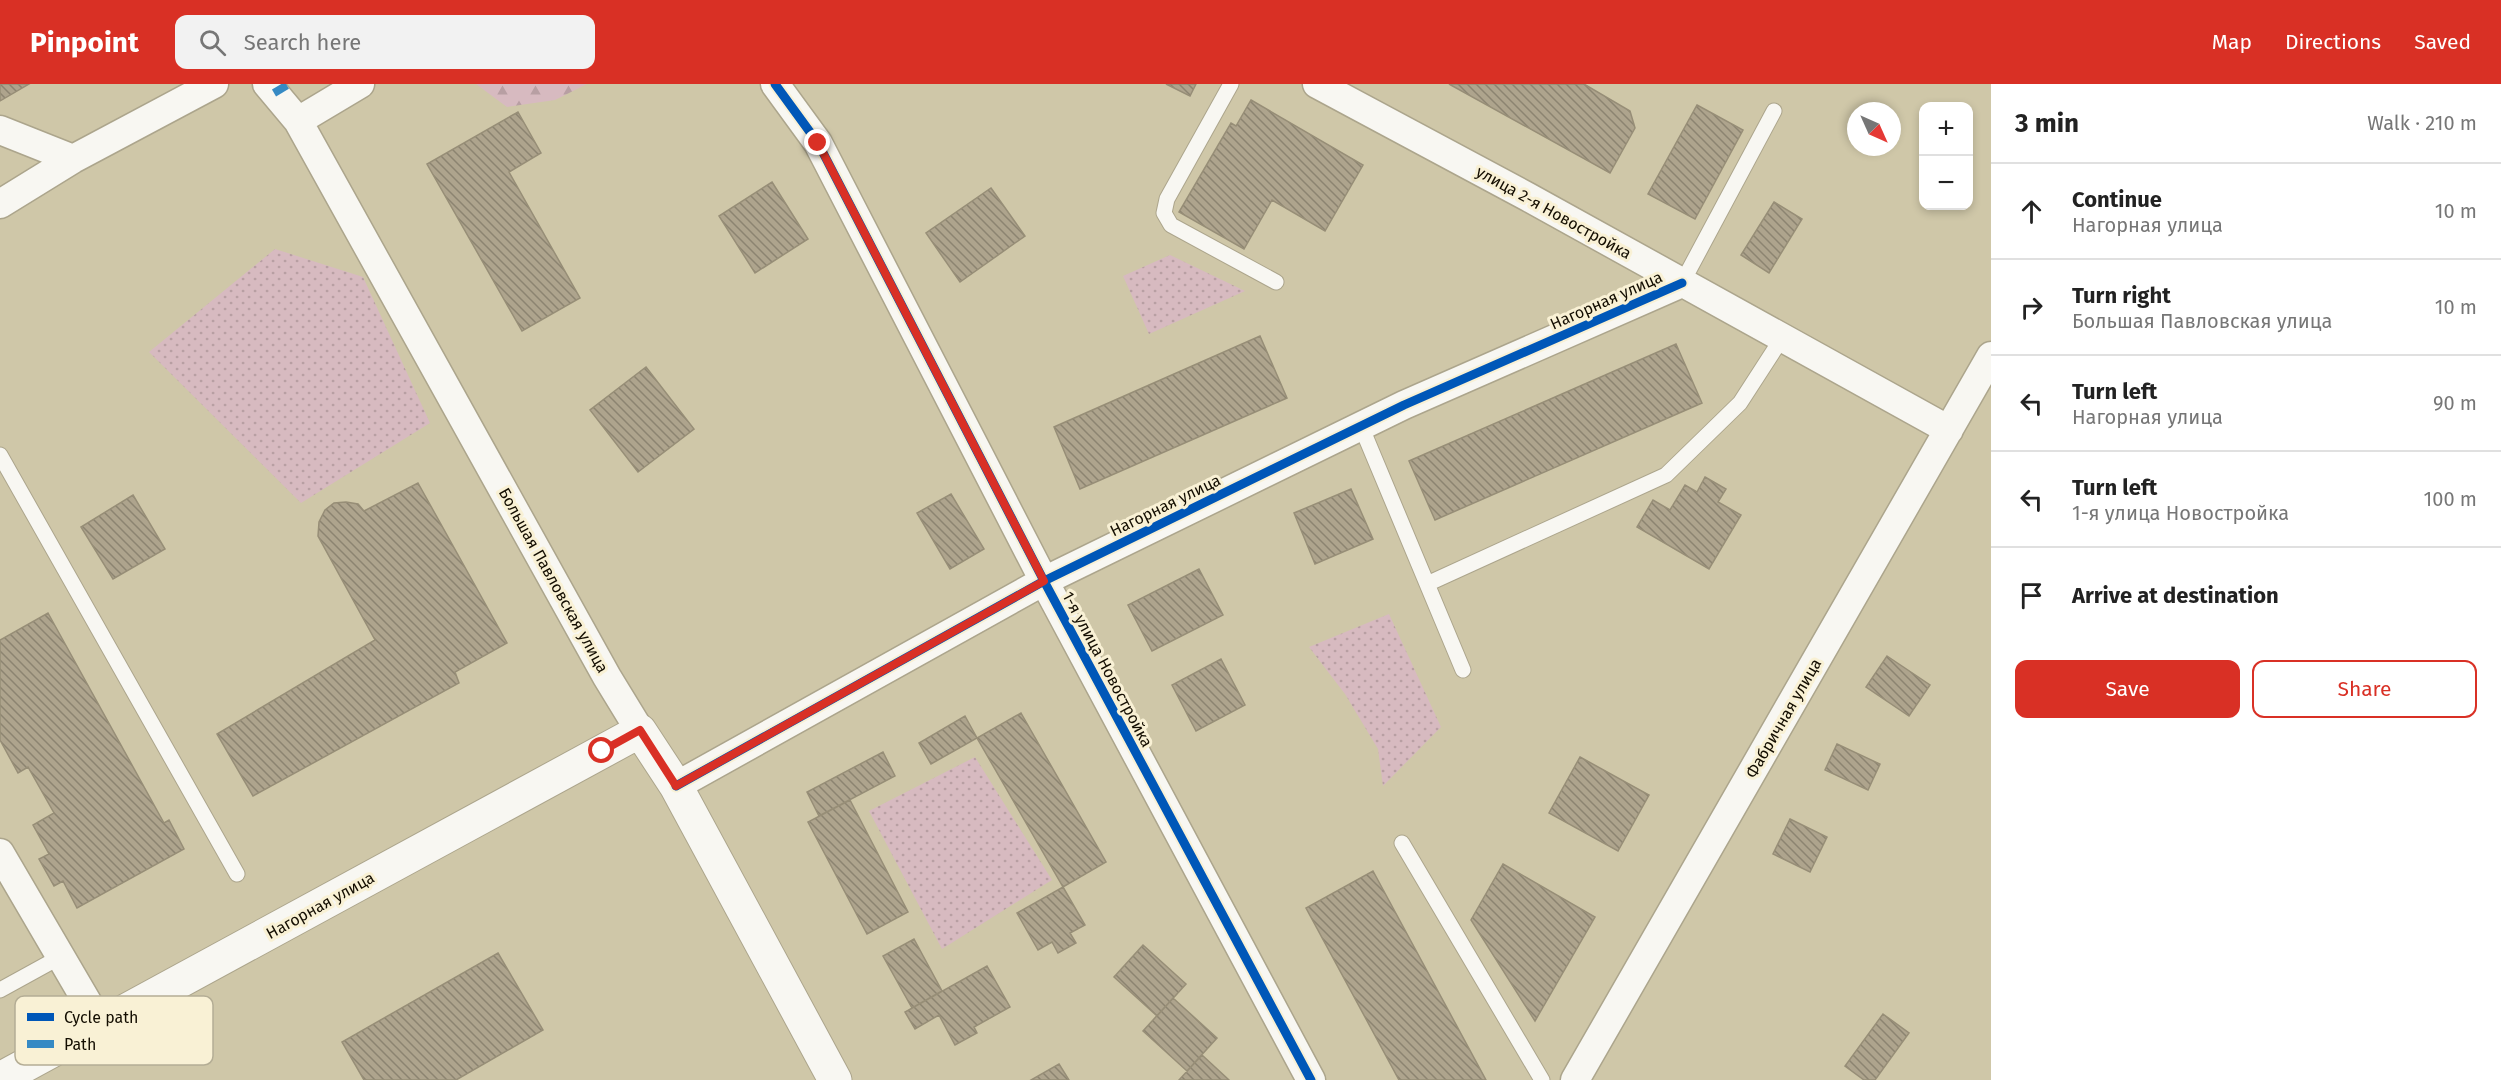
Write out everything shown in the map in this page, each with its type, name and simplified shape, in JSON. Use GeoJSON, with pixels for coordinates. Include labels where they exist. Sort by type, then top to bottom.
{"type":"FeatureCollection","features":[{"type":"Feature","properties":{"kind":"main road","name":"Большая Павловская улица"},"geometry":{"type":"LineString","coordinates":[[640,730],[676,786],[835,1080]]}},
{"type":"Feature","properties":{"kind":"main road","name":"Нагорная улица"},"geometry":{"type":"LineString","coordinates":[[151,996],[640,730]]}},
{"type":"Feature","properties":{"kind":"main road","name":"Нагорная улица"},"geometry":{"type":"LineString","coordinates":[[0,1079],[25,1065]]}},
{"type":"Feature","properties":{"kind":"street"},"geometry":{"type":"LineString","coordinates":[[0,204],[73,159],[214,84]]}},
{"type":"Feature","properties":{"kind":"street","name":"Большая Павловская улица"},"geometry":{"type":"LineString","coordinates":[[267,84],[298,122],[607,677],[640,730]]}},
{"type":"Feature","properties":{"kind":"street"},"geometry":{"type":"LineString","coordinates":[[298,122],[360,84]]}},
{"type":"Feature","properties":{"kind":"street","name":"1-я улица Новостройка"},"geometry":{"type":"LineString","coordinates":[[775,84],[818,143],[1044,581],[1311,1080]]}},
{"type":"Feature","properties":{"kind":"street","name":"улица 2-я Новостройка"},"geometry":{"type":"LineString","coordinates":[[1317,84],[1948,430]]}},
{"type":"Feature","properties":{"kind":"street"},"geometry":{"type":"LineString","coordinates":[[0,130],[73,159]]}},
{"type":"Feature","properties":{"kind":"street","name":"Нагорная улица"},"geometry":{"type":"LineString","coordinates":[[676,786],[1044,581],[1361,426],[1683,283]]}},
{"type":"Feature","properties":{"kind":"street","name":"Фабричная улица"},"geometry":{"type":"LineString","coordinates":[[1575,1080],[1991,356]]}},
{"type":"Feature","properties":{"kind":"street"},"geometry":{"type":"LineString","coordinates":[[0,853],[83,996]]}},
{"type":"Feature","properties":{"kind":"lane"},"geometry":{"type":"LineString","coordinates":[[1231,84],[1167,199],[1164,213],[1171,225],[1276,282]]}},
{"type":"Feature","properties":{"kind":"lane"},"geometry":{"type":"LineString","coordinates":[[1683,283],[1774,111]]}},
{"type":"Feature","properties":{"kind":"lane"},"geometry":{"type":"LineString","coordinates":[[1427,584],[1666,475],[1740,403],[1782,338]]}},
{"type":"Feature","properties":{"kind":"lane"},"geometry":{"type":"LineString","coordinates":[[1361,426],[1463,670]]}},
{"type":"Feature","properties":{"kind":"lane"},"geometry":{"type":"LineString","coordinates":[[0,455],[237,874]]}},
{"type":"Feature","properties":{"kind":"lane"},"geometry":{"type":"LineString","coordinates":[[1402,843],[1542,1080]]}},
{"type":"Feature","properties":{"kind":"lane"},"geometry":{"type":"LineString","coordinates":[[0,990],[60,957]]}},
{"type":"Feature","properties":{"kind":"green space"},"geometry":{"type":"Polygon","coordinates":[[[476,84],[587,84],[555,100],[507,107],[476,84]]]}},
{"type":"Feature","properties":{"kind":"green space"},"geometry":{"type":"Polygon","coordinates":[[[275,249],[363,277],[430,423],[301,503],[149,352],[275,249]]]}},
{"type":"Feature","properties":{"kind":"green space"},"geometry":{"type":"Polygon","coordinates":[[[1170,255],[1245,291],[1149,334],[1123,276],[1170,255]]]}},
{"type":"Feature","properties":{"kind":"green space"},"geometry":{"type":"Polygon","coordinates":[[[1389,614],[1441,727],[1383,786],[1378,749],[1345,694],[1309,647],[1389,614]]]}},
{"type":"Feature","properties":{"kind":"green space"},"geometry":{"type":"Polygon","coordinates":[[[975,757],[1052,880],[942,949],[869,811],[975,757]]]}},
{"type":"Feature","properties":{"kind":"building"},"geometry":{"type":"Polygon","coordinates":[[[0,84],[29,84],[0,101],[0,84]]]}},
{"type":"Feature","properties":{"kind":"building"},"geometry":{"type":"Polygon","coordinates":[[[1166,84],[1196,84],[1190,96],[1166,84]]]}},
{"type":"Feature","properties":{"kind":"building"},"geometry":{"type":"Polygon","coordinates":[[[1449,84],[1584,84],[1630,111],[1635,128],[1610,173],[1449,84]]]}},
{"type":"Feature","properties":{"kind":"building"},"geometry":{"type":"Polygon","coordinates":[[[1251,100],[1363,165],[1325,231],[1272,200],[1244,249],[1179,212],[1231,123],[1236,126],[1251,100]]]}},
{"type":"Feature","properties":{"kind":"building"},"geometry":{"type":"Polygon","coordinates":[[[1697,105],[1743,130],[1695,219],[1648,194],[1697,105]]]}},
{"type":"Feature","properties":{"kind":"building"},"geometry":{"type":"Polygon","coordinates":[[[518,112],[541,153],[509,172],[580,298],[522,331],[427,164],[518,112]]]}},
{"type":"Feature","properties":{"kind":"building"},"geometry":{"type":"Polygon","coordinates":[[[772,182],[808,239],[755,273],[719,216],[772,182]]]}},
{"type":"Feature","properties":{"kind":"building"},"geometry":{"type":"Polygon","coordinates":[[[991,188],[1025,236],[960,282],[926,233],[991,188]]]}},
{"type":"Feature","properties":{"kind":"building"},"geometry":{"type":"Polygon","coordinates":[[[1774,202],[1802,219],[1769,273],[1741,255],[1774,202]]]}},
{"type":"Feature","properties":{"kind":"building"},"geometry":{"type":"Polygon","coordinates":[[[1260,336],[1287,398],[1080,489],[1054,427],[1260,336]]]}},
{"type":"Feature","properties":{"kind":"building"},"geometry":{"type":"Polygon","coordinates":[[[1676,344],[1702,403],[1435,520],[1409,461],[1676,344]]]}},
{"type":"Feature","properties":{"kind":"building"},"geometry":{"type":"Polygon","coordinates":[[[646,367],[694,429],[638,472],[590,410],[646,367]]]}},
{"type":"Feature","properties":{"kind":"building"},"geometry":{"type":"Polygon","coordinates":[[[1705,477],[1726,489],[1718,502],[1741,515],[1709,569],[1637,527],[1653,500],[1670,510],[1685,485],[1697,492],[1705,477]]]}},
{"type":"Feature","properties":{"kind":"building"},"geometry":{"type":"Polygon","coordinates":[[[418,483],[507,643],[455,672],[459,683],[253,796],[217,734],[375,640],[318,536],[319,522],[325,510],[334,503],[346,502],[358,504],[364,511],[418,483]]]}},
{"type":"Feature","properties":{"kind":"building"},"geometry":{"type":"Polygon","coordinates":[[[1351,489],[1373,539],[1315,564],[1294,513],[1351,489]]]}},
{"type":"Feature","properties":{"kind":"building"},"geometry":{"type":"Polygon","coordinates":[[[951,494],[984,549],[950,569],[917,513],[951,494]]]}},
{"type":"Feature","properties":{"kind":"building"},"geometry":{"type":"Polygon","coordinates":[[[133,495],[165,549],[113,579],[81,527],[133,495]]]}},
{"type":"Feature","properties":{"kind":"building"},"geometry":{"type":"Polygon","coordinates":[[[1199,569],[1223,615],[1152,651],[1128,605],[1199,569]]]}},
{"type":"Feature","properties":{"kind":"building"},"geometry":{"type":"Polygon","coordinates":[[[48,613],[164,823],[169,820],[184,849],[77,908],[63,881],[54,886],[39,859],[49,854],[33,825],[54,813],[28,767],[18,773],[0,740],[0,640],[48,613]]]}},
{"type":"Feature","properties":{"kind":"building"},"geometry":{"type":"Polygon","coordinates":[[[1887,656],[1930,685],[1909,716],[1866,687],[1887,656]]]}},
{"type":"Feature","properties":{"kind":"building"},"geometry":{"type":"Polygon","coordinates":[[[1221,659],[1245,705],[1196,731],[1172,685],[1221,659]]]}},
{"type":"Feature","properties":{"kind":"building"},"geometry":{"type":"Polygon","coordinates":[[[1021,713],[1106,862],[1063,887],[977,738],[1021,713]]]}},
{"type":"Feature","properties":{"kind":"building"},"geometry":{"type":"Polygon","coordinates":[[[965,716],[977,738],[931,764],[919,743],[965,716]]]}},
{"type":"Feature","properties":{"kind":"building"},"geometry":{"type":"Polygon","coordinates":[[[1837,744],[1880,764],[1868,790],[1825,770],[1837,744]]]}},
{"type":"Feature","properties":{"kind":"building"},"geometry":{"type":"Polygon","coordinates":[[[883,752],[895,776],[819,816],[807,792],[883,752]]]}},
{"type":"Feature","properties":{"kind":"building"},"geometry":{"type":"Polygon","coordinates":[[[1580,757],[1649,795],[1618,851],[1549,813],[1580,757]]]}},
{"type":"Feature","properties":{"kind":"building"},"geometry":{"type":"Polygon","coordinates":[[[850,800],[908,912],[867,934],[808,822],[850,800]]]}},
{"type":"Feature","properties":{"kind":"building"},"geometry":{"type":"Polygon","coordinates":[[[1790,819],[1827,837],[1810,872],[1773,854],[1790,819]]]}},
{"type":"Feature","properties":{"kind":"building"},"geometry":{"type":"Polygon","coordinates":[[[1503,864],[1595,917],[1535,1021],[1471,920],[1503,864]]]}},
{"type":"Feature","properties":{"kind":"building"},"geometry":{"type":"Polygon","coordinates":[[[1373,871],[1486,1080],[1399,1080],[1306,908],[1373,871]]]}},
{"type":"Feature","properties":{"kind":"building"},"geometry":{"type":"Polygon","coordinates":[[[1063,887],[1085,925],[1070,933],[1076,943],[1058,953],[1052,942],[1038,950],[1017,913],[1063,887]]]}},
{"type":"Feature","properties":{"kind":"building"},"geometry":{"type":"Polygon","coordinates":[[[914,939],[942,991],[912,1008],[883,956],[914,939]]]}},
{"type":"Feature","properties":{"kind":"building"},"geometry":{"type":"Polygon","coordinates":[[[1143,945],[1186,984],[1157,1016],[1114,977],[1143,945]]]}},
{"type":"Feature","properties":{"kind":"building"},"geometry":{"type":"Polygon","coordinates":[[[498,953],[543,1030],[456,1080],[364,1080],[342,1042],[498,953]]]}},
{"type":"Feature","properties":{"kind":"building"},"geometry":{"type":"Polygon","coordinates":[[[987,966],[1010,1007],[974,1027],[977,1033],[955,1045],[939,1015],[915,1029],[905,1012],[987,966]]]}},
{"type":"Feature","properties":{"kind":"building"},"geometry":{"type":"Polygon","coordinates":[[[1173,998],[1217,1038],[1187,1071],[1143,1031],[1173,998]]]}},
{"type":"Feature","properties":{"kind":"building"},"geometry":{"type":"Polygon","coordinates":[[[1883,1014],[1909,1033],[1875,1080],[1864,1080],[1845,1066],[1883,1014]]]}},
{"type":"Feature","properties":{"kind":"building"},"geometry":{"type":"Polygon","coordinates":[[[1202,1055],[1229,1080],[1179,1080],[1202,1055]]]}},
{"type":"Feature","properties":{"kind":"building"},"geometry":{"type":"Polygon","coordinates":[[[1059,1064],[1069,1080],[1031,1080],[1059,1064]]]}},
{"type":"Feature","properties":{"kind":"marked path"},"geometry":{"type":"LineString","coordinates":[[274,93],[289,84]]}},
{"type":"Feature","properties":{"kind":"cycle path"},"geometry":{"type":"LineString","coordinates":[[775,84],[818,143],[1044,581],[1311,1080]]}},
{"type":"Feature","properties":{"kind":"cycle path"},"geometry":{"type":"LineString","coordinates":[[676,786],[1044,581],[1404,405],[1682,283]]}},
{"type":"Feature","properties":{"kind":"route"},"geometry":{"type":"LineString","coordinates":[[602,751],[640,730],[676,786],[1044,581],[818,143]]}}]}
